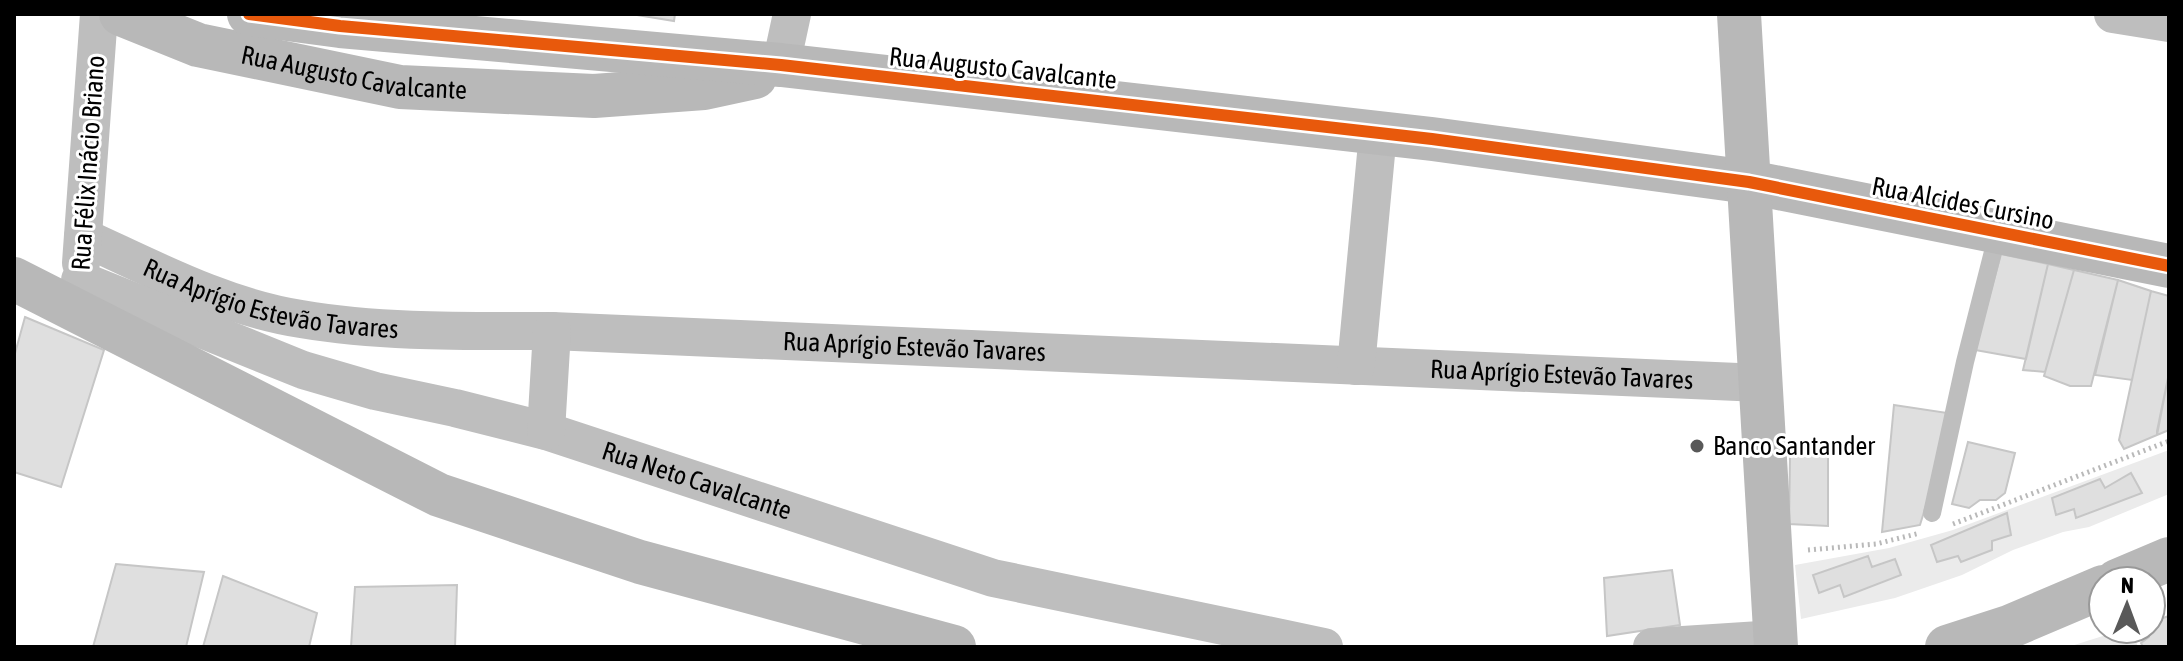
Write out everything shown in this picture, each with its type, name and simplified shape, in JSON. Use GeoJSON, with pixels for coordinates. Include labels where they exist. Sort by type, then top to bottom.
{"type":"FeatureCollection","features":[{"type":"Feature","properties":{"kind":"street","name":"Rua Félix Inácio Briano"},"geometry":{"type":"LineString","coordinates":[[79,296],[99,14]]}},
{"type":"Feature","properties":{"kind":"street","name":"Rua Augusto Cavalcante"},"geometry":{"type":"LineString","coordinates":[[121,14],[198,45],[400,87],[594,96],[730,84],[763,75],[781,65]]}},
{"type":"Feature","properties":{"kind":"street","name":"Rua Augusto Cavalcante"},"geometry":{"type":"LineString","coordinates":[[249,14],[341,20],[781,65],[1378,133],[1749,182]]}},
{"type":"Feature","properties":{"kind":"street"},"geometry":{"type":"LineString","coordinates":[[781,65],[792,14]]}},
{"type":"Feature","properties":{"kind":"street"},"geometry":{"type":"LineString","coordinates":[[1652,647],[1776,643],[1739,14]]}},
{"type":"Feature","properties":{"kind":"street"},"geometry":{"type":"LineString","coordinates":[[2113,14],[2169,23]]}},
{"type":"Feature","properties":{"kind":"street"},"geometry":{"type":"LineString","coordinates":[[1356,366],[1378,133]]}},
{"type":"Feature","properties":{"kind":"street","name":"Rua Alcides Cursino"},"geometry":{"type":"LineString","coordinates":[[1749,182],[2169,266]]}},
{"type":"Feature","properties":{"kind":"street","name":"Rua Aprígio Estevão Tavares"},"geometry":{"type":"LineString","coordinates":[[83,237],[232,301],[300,319],[409,330],[552,331],[1761,383]]}},
{"type":"Feature","properties":{"kind":"street","name":"Rua Neto Cavalcante"},"geometry":{"type":"LineString","coordinates":[[14,279],[79,296],[375,391],[546,431],[993,578],[1324,647]]}},
{"type":"Feature","properties":{"kind":"street","name":"Rua Neto Cavalcante"},"geometry":{"type":"LineString","coordinates":[[79,296],[439,495],[640,562],[954,647]]}},
{"type":"Feature","properties":{"kind":"street"},"geometry":{"type":"LineString","coordinates":[[546,431],[552,331]]}},
{"type":"Feature","properties":{"kind":"street"},"geometry":{"type":"LineString","coordinates":[[1947,647],[2012,637],[2087,596]]}},
{"type":"Feature","properties":{"kind":"lane"},"geometry":{"type":"LineString","coordinates":[[1936,523],[1965,362],[1998,232]]}},
{"type":"Feature","properties":{"kind":"path"},"geometry":{"type":"LineString","coordinates":[[1771,554],[1876,544],[2169,441]]}},
{"type":"Feature","properties":{"kind":"shaded area"},"geometry":{"type":"Polygon","coordinates":[[[2169,450],[2169,494],[2089,527],[2063,532],[2013,550],[1962,575],[1895,598],[1801,619],[1795,565],[1889,548],[1953,530],[2169,450]]]}},
{"type":"Feature","properties":{"kind":"shaded area"},"geometry":{"type":"Polygon","coordinates":[[[2087,641],[2087,645],[2138,647],[2068,647],[2087,641]]]}},
{"type":"Feature","properties":{"kind":"building"},"geometry":{"type":"Polygon","coordinates":[[[631,14],[675,14],[674,21],[631,14]]]}},
{"type":"Feature","properties":{"kind":"building"},"geometry":{"type":"Polygon","coordinates":[[[2001,254],[2048,264],[2026,359],[1975,350],[2001,254]]]}},
{"type":"Feature","properties":{"kind":"building"},"geometry":{"type":"Polygon","coordinates":[[[2048,264],[2074,270],[2045,372],[2023,370],[2048,264]]]}},
{"type":"Feature","properties":{"kind":"building"},"geometry":{"type":"Polygon","coordinates":[[[2074,270],[2118,280],[2091,386],[2070,386],[2044,376],[2074,270]]]}},
{"type":"Feature","properties":{"kind":"building"},"geometry":{"type":"Polygon","coordinates":[[[2118,280],[2151,291],[2132,380],[2095,375],[2118,280]]]}},
{"type":"Feature","properties":{"kind":"building"},"geometry":{"type":"Polygon","coordinates":[[[2151,291],[2169,296],[2169,373],[2157,435],[2124,449],[2119,440],[2151,291]]]}},
{"type":"Feature","properties":{"kind":"building"},"geometry":{"type":"Polygon","coordinates":[[[25,317],[104,350],[61,487],[14,472],[14,357],[25,317]]]}},
{"type":"Feature","properties":{"kind":"building"},"geometry":{"type":"Polygon","coordinates":[[[2169,373],[2169,430],[2157,435],[2157,431],[2169,373]]]}},
{"type":"Feature","properties":{"kind":"building"},"geometry":{"type":"Polygon","coordinates":[[[1894,405],[1954,414],[1920,525],[1882,532],[1894,405]]]}},
{"type":"Feature","properties":{"kind":"building"},"geometry":{"type":"Polygon","coordinates":[[[1968,442],[2015,453],[2005,493],[1996,500],[1980,500],[1969,508],[1952,504],[1968,442]]]}},
{"type":"Feature","properties":{"kind":"building"},"geometry":{"type":"Polygon","coordinates":[[[1828,455],[1828,526],[1789,524],[1790,456],[1828,455]]]}},
{"type":"Feature","properties":{"kind":"building"},"geometry":{"type":"Polygon","coordinates":[[[2131,473],[2142,493],[2076,518],[2074,509],[2056,515],[2052,498],[2100,479],[2105,488],[2131,473]]]}},
{"type":"Feature","properties":{"kind":"building"},"geometry":{"type":"Polygon","coordinates":[[[2007,513],[2011,535],[1992,541],[1992,550],[1961,562],[1958,556],[1937,562],[1931,545],[2007,513]]]}},
{"type":"Feature","properties":{"kind":"building"},"geometry":{"type":"Polygon","coordinates":[[[1868,556],[1872,567],[1895,559],[1901,575],[1844,597],[1840,585],[1819,593],[1813,575],[1868,556]]]}},
{"type":"Feature","properties":{"kind":"building"},"geometry":{"type":"Polygon","coordinates":[[[116,564],[204,572],[186,647],[93,647],[116,564]]]}},
{"type":"Feature","properties":{"kind":"building"},"geometry":{"type":"Polygon","coordinates":[[[1672,570],[1680,625],[1607,636],[1604,578],[1672,570]]]}},
{"type":"Feature","properties":{"kind":"building"},"geometry":{"type":"Polygon","coordinates":[[[223,576],[317,613],[309,647],[203,647],[223,576]]]}},
{"type":"Feature","properties":{"kind":"building"},"geometry":{"type":"Polygon","coordinates":[[[457,585],[455,647],[351,647],[355,587],[457,585]]]}},
{"type":"Feature","properties":{"kind":"building"},"geometry":{"type":"Polygon","coordinates":[[[2167,617],[2169,647],[2143,647],[2167,645],[2167,617]]]}},
{"type":"Feature","properties":{"kind":"cycle path"},"geometry":{"type":"LineString","coordinates":[[249,14],[340,26],[781,65],[1432,139],[1749,182],[2169,266]]}},
{"type":"Feature","properties":{"kind":"place","name":"Banco Santander"},"geometry":{"type":"Point","coordinates":[1697,446]}}]}
